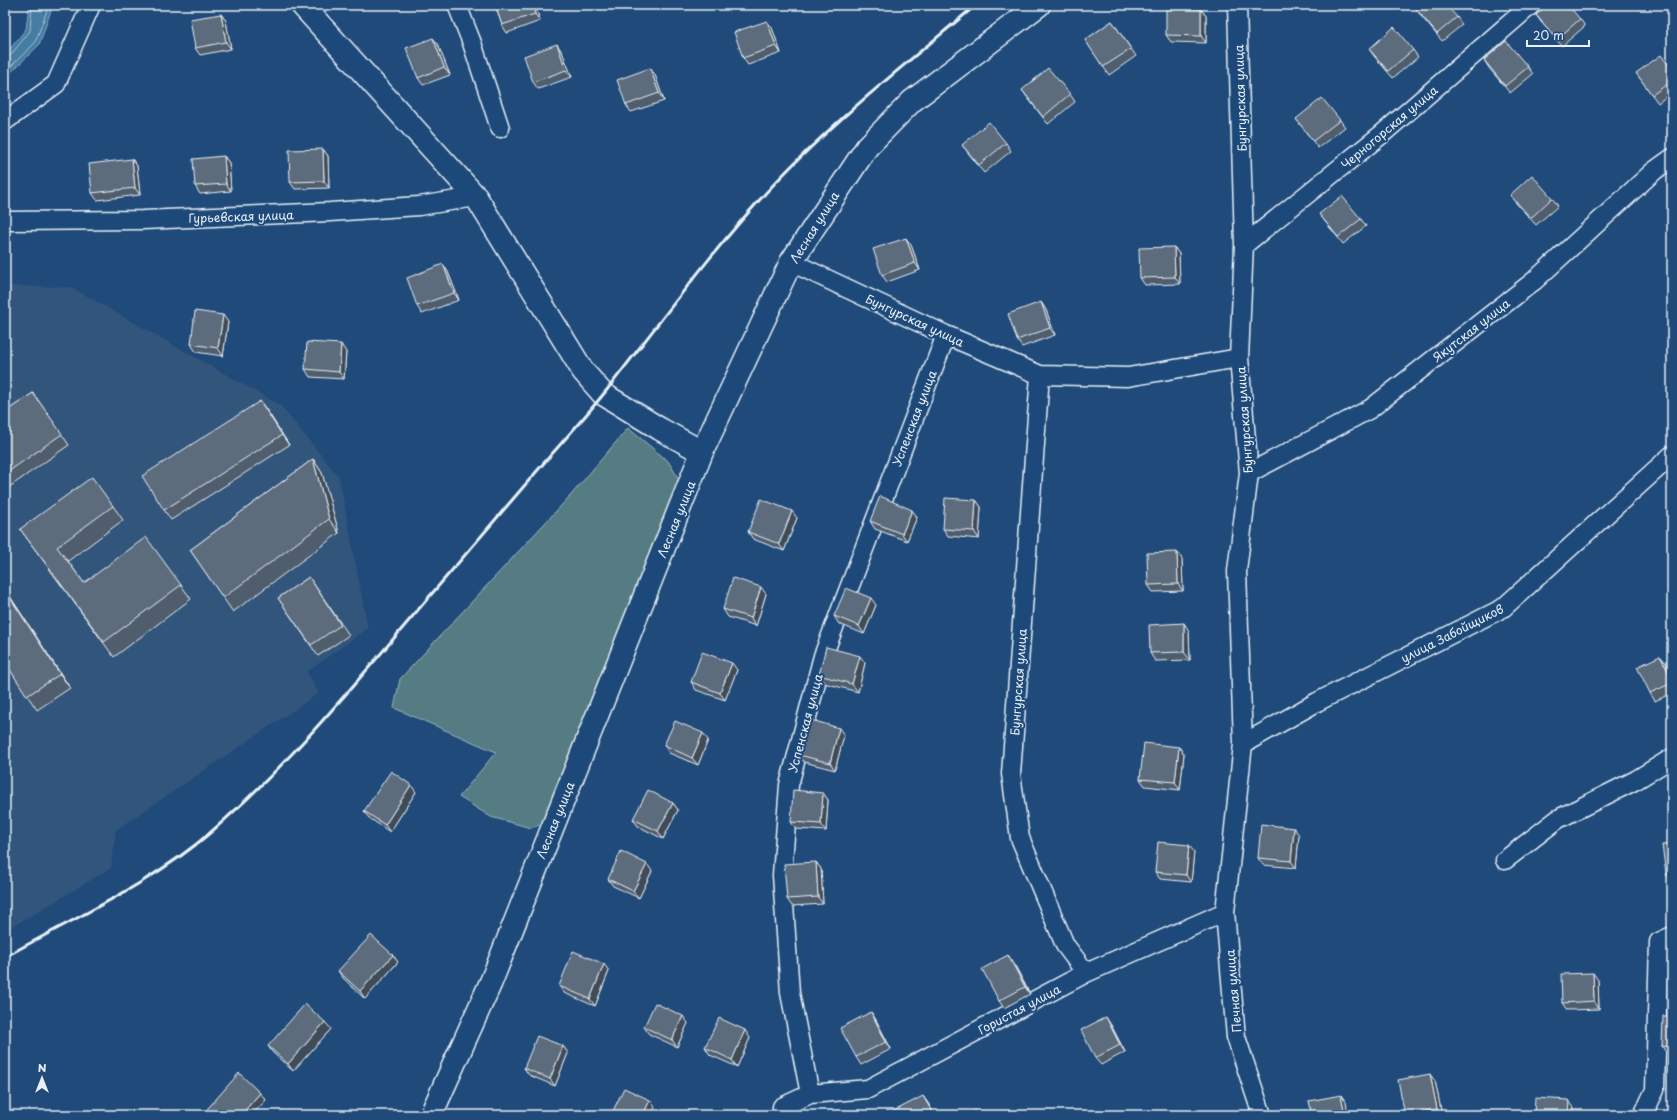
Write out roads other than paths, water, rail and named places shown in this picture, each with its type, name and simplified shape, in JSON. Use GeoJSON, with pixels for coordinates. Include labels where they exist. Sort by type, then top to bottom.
{"type":"FeatureCollection","features":[{"type":"Feature","properties":{"kind":"main road"},"geometry":{"type":"LineString","coordinates":[[302,5],[476,197],[583,372],[591,382],[603,394],[615,402],[702,452]]}},
{"type":"Feature","properties":{"kind":"main road","name":"Лесная улица"},"geometry":{"type":"LineString","coordinates":[[431,1115],[491,982],[702,452],[791,262],[867,147],[912,101],[1039,5]]}},
{"type":"Feature","properties":{"kind":"street"},"geometry":{"type":"LineString","coordinates":[[5,121],[56,84],[91,5]]}},
{"type":"Feature","properties":{"kind":"street"},"geometry":{"type":"LineString","coordinates":[[457,5],[472,43],[500,128]]}},
{"type":"Feature","properties":{"kind":"street","name":"Бунгурская улица"},"geometry":{"type":"LineString","coordinates":[[1225,912],[1243,744],[1238,570],[1249,473],[1239,358],[1244,245],[1237,5]]}},
{"type":"Feature","properties":{"kind":"street","name":"Черногорская улица"},"geometry":{"type":"LineString","coordinates":[[1244,245],[1382,134],[1531,5]]}},
{"type":"Feature","properties":{"kind":"street","name":"Якутская улица"},"geometry":{"type":"LineString","coordinates":[[1249,473],[1370,409],[1534,281],[1654,171],[1672,158]]}},
{"type":"Feature","properties":{"kind":"street","name":"Гурьевская улица"},"geometry":{"type":"LineString","coordinates":[[5,221],[143,220],[330,212],[419,206],[476,197]]}},
{"type":"Feature","properties":{"kind":"street","name":"Бунгурская улица"},"geometry":{"type":"LineString","coordinates":[[791,262],[946,335],[1040,375],[1128,377],[1239,358]]}},
{"type":"Feature","properties":{"kind":"street","name":"Успенская улица"},"geometry":{"type":"LineString","coordinates":[[810,1094],[790,993],[782,875],[789,785],[823,656],[946,335]]}},
{"type":"Feature","properties":{"kind":"street","name":"Бунгурская улица"},"geometry":{"type":"LineString","coordinates":[[1040,375],[1011,774],[1020,838],[1065,945],[1086,973]]}},
{"type":"Feature","properties":{"kind":"street","name":"улица Забойщиков"},"geometry":{"type":"LineString","coordinates":[[1243,744],[1317,702],[1503,608],[1672,455]]}},
{"type":"Feature","properties":{"kind":"street"},"geometry":{"type":"LineString","coordinates":[[1505,860],[1558,819],[1636,780],[1672,758]]}},
{"type":"Feature","properties":{"kind":"street","name":"Гористая улица"},"geometry":{"type":"LineString","coordinates":[[810,1094],[868,1089],[1086,973],[1225,912]]}},
{"type":"Feature","properties":{"kind":"street","name":"Печная улица"},"geometry":{"type":"LineString","coordinates":[[1225,912],[1236,1037],[1262,1115]]}},
{"type":"Feature","properties":{"kind":"street"},"geometry":{"type":"LineString","coordinates":[[1643,1115],[1655,1090],[1665,939]]}},
{"type":"Feature","properties":{"kind":"street"},"geometry":{"type":"LineString","coordinates":[[781,1115],[782,1107],[810,1094]]}},
{"type":"Feature","properties":{"kind":"water"},"geometry":{"type":"Polygon","coordinates":[[[29,5],[53,5],[39,45],[5,78],[5,55],[26,29],[29,5]]]}},
{"type":"Feature","properties":{"kind":"railway"},"geometry":{"type":"LineString","coordinates":[[5,957],[138,884],[164,868],[211,832],[271,776],[327,716],[591,410],[709,259],[752,208],[799,159],[848,113],[976,5]]}}]}
